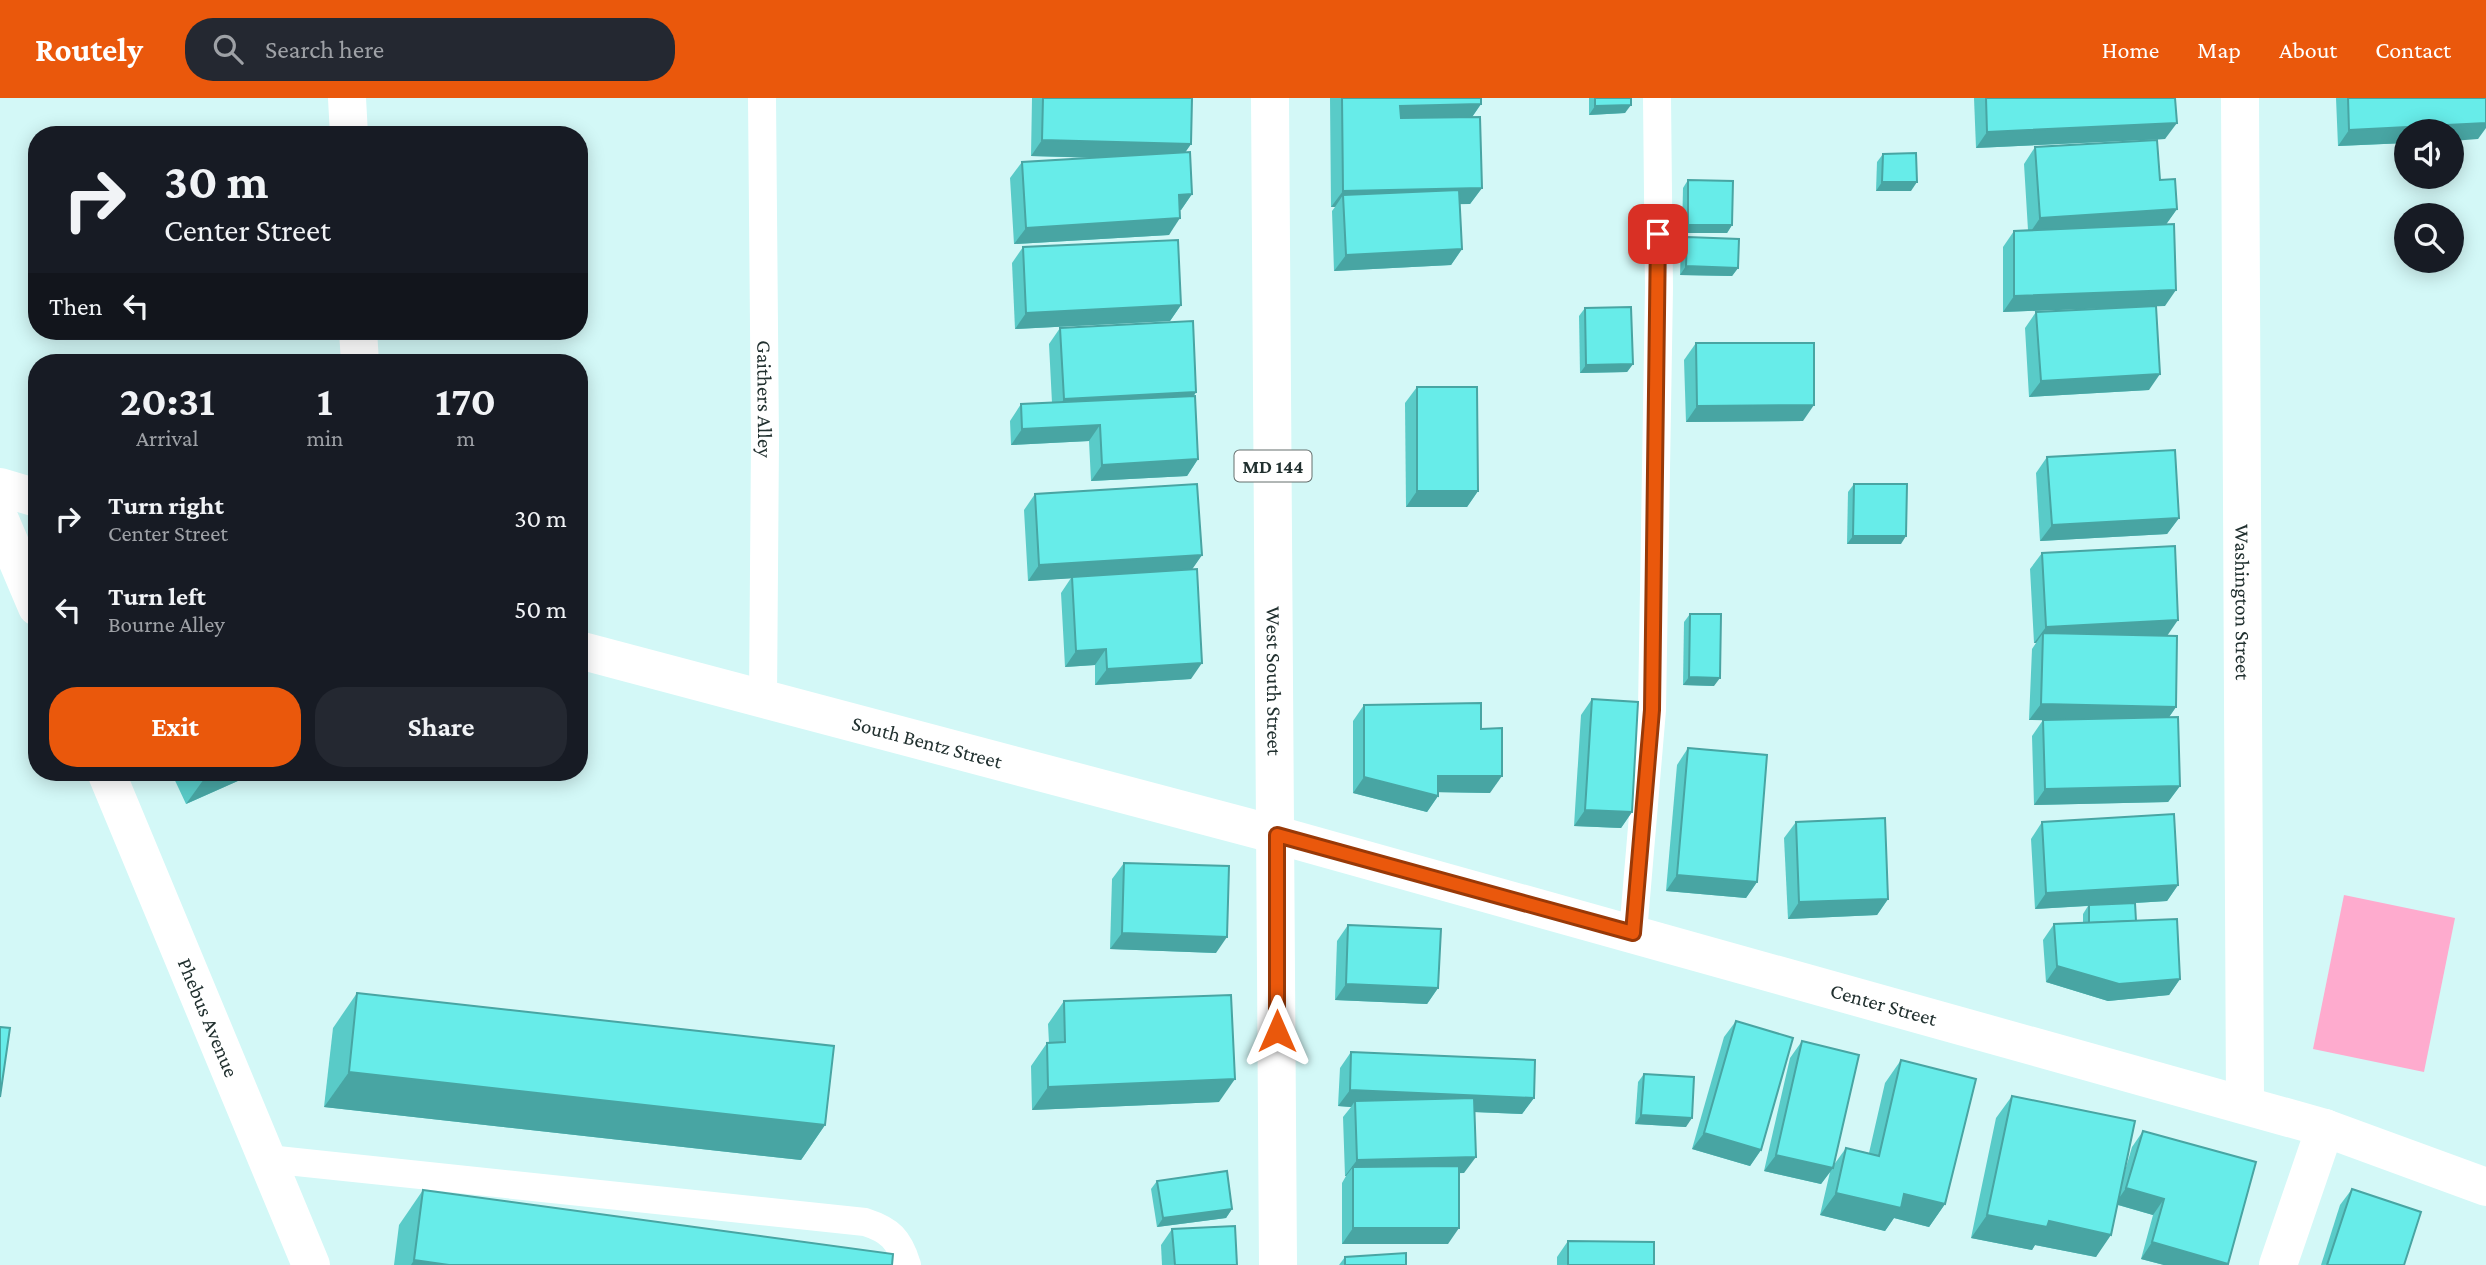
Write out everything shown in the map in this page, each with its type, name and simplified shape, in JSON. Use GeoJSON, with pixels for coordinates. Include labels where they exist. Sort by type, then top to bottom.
{"type":"FeatureCollection","features":[{"type":"Feature","properties":{"kind":"street"},"geometry":{"type":"LineString","coordinates":[[347,98],[349,126]]}},
{"type":"Feature","properties":{"kind":"street","name":"West South Street"},"geometry":{"type":"LineString","coordinates":[[1270,98],[1278,1265]]}},
{"type":"Feature","properties":{"kind":"street","name":"Washington Street"},"geometry":{"type":"LineString","coordinates":[[2240,98],[2245,1104]]}},
{"type":"Feature","properties":{"kind":"street"},"geometry":{"type":"LineString","coordinates":[[0,487],[28,495]]}},
{"type":"Feature","properties":{"kind":"street"},"geometry":{"type":"LineString","coordinates":[[0,520],[28,586]]}},
{"type":"Feature","properties":{"kind":"street","name":"South Bentz Street"},"geometry":{"type":"LineString","coordinates":[[588,652],[1277,835]]}},
{"type":"Feature","properties":{"kind":"street","name":"Phebus Avenue"},"geometry":{"type":"LineString","coordinates":[[110,781],[311,1265]]}},
{"type":"Feature","properties":{"kind":"street","name":"Center Street"},"geometry":{"type":"LineString","coordinates":[[1277,835],[2245,1104],[2325,1128],[2486,1187]]}},
{"type":"Feature","properties":{"kind":"street"},"geometry":{"type":"LineString","coordinates":[[2278,1265],[2325,1128]]}},
{"type":"Feature","properties":{"kind":"lane","name":"Gaithers Alley"},"geometry":{"type":"LineString","coordinates":[[762,98],[765,428],[763,698]]}},
{"type":"Feature","properties":{"kind":"lane"},"geometry":{"type":"LineString","coordinates":[[1633,933],[1652,710],[1659,288],[1657,98]]}},
{"type":"Feature","properties":{"kind":"lane"},"geometry":{"type":"LineString","coordinates":[[268,1159],[865,1222],[886,1228],[901,1244],[907,1265]]}},
{"type":"Feature","properties":{"kind":"shaded area"},"geometry":{"type":"Polygon","coordinates":[[[2344,895],[2455,918],[2424,1072],[2313,1049],[2344,895]]]}},
{"type":"Feature","properties":{"kind":"building"},"geometry":{"type":"Polygon","coordinates":[[[1043,98],[1192,98],[1191,144],[1042,140],[1043,98]]]}},
{"type":"Feature","properties":{"kind":"building"},"geometry":{"type":"Polygon","coordinates":[[[1342,98],[1481,98],[1481,104],[1400,106],[1401,118],[1480,117],[1482,188],[1343,191],[1342,98]]]}},
{"type":"Feature","properties":{"kind":"building"},"geometry":{"type":"Polygon","coordinates":[[[1595,98],[1631,98],[1631,105],[1595,106],[1595,98]]]}},
{"type":"Feature","properties":{"kind":"building"},"geometry":{"type":"Polygon","coordinates":[[[1986,98],[2175,98],[2177,123],[1987,132],[1986,98]]]}},
{"type":"Feature","properties":{"kind":"building"},"geometry":{"type":"Polygon","coordinates":[[[2348,98],[2486,98],[2486,123],[2464,124],[2464,119],[2394,119],[2394,128],[2349,130],[2348,98]]]}},
{"type":"Feature","properties":{"kind":"building"},"geometry":{"type":"Polygon","coordinates":[[[2157,140],[2160,180],[2175,179],[2177,209],[2040,218],[2035,147],[2157,140]]]}},
{"type":"Feature","properties":{"kind":"building"},"geometry":{"type":"Polygon","coordinates":[[[1190,152],[1192,194],[1179,195],[1180,218],[1026,228],[1022,162],[1190,152]]]}},
{"type":"Feature","properties":{"kind":"building"},"geometry":{"type":"Polygon","coordinates":[[[1916,153],[1917,182],[1882,182],[1883,154],[1916,153]]]}},
{"type":"Feature","properties":{"kind":"building"},"geometry":{"type":"Polygon","coordinates":[[[1688,180],[1733,181],[1732,225],[1688,225],[1688,180]]]}},
{"type":"Feature","properties":{"kind":"building"},"geometry":{"type":"Polygon","coordinates":[[[1459,190],[1462,249],[1346,255],[1343,195],[1459,190]]]}},
{"type":"Feature","properties":{"kind":"building"},"geometry":{"type":"Polygon","coordinates":[[[2174,224],[2176,290],[2014,296],[2014,231],[2174,224]]]}},
{"type":"Feature","properties":{"kind":"building"},"geometry":{"type":"Polygon","coordinates":[[[1687,237],[1739,239],[1738,268],[1686,266],[1687,237]]]}},
{"type":"Feature","properties":{"kind":"building"},"geometry":{"type":"Polygon","coordinates":[[[1178,240],[1181,305],[1026,313],[1023,247],[1178,240]]]}},
{"type":"Feature","properties":{"kind":"building"},"geometry":{"type":"Polygon","coordinates":[[[2156,306],[2160,374],[2041,381],[2036,312],[2156,306]]]}},
{"type":"Feature","properties":{"kind":"building"},"geometry":{"type":"Polygon","coordinates":[[[1631,307],[1633,364],[1586,365],[1585,308],[1631,307]]]}},
{"type":"Feature","properties":{"kind":"building"},"geometry":{"type":"Polygon","coordinates":[[[1193,321],[1196,392],[1064,399],[1060,328],[1193,321]]]}},
{"type":"Feature","properties":{"kind":"building"},"geometry":{"type":"Polygon","coordinates":[[[1696,343],[1814,343],[1814,405],[1697,406],[1696,343]]]}},
{"type":"Feature","properties":{"kind":"building"},"geometry":{"type":"Polygon","coordinates":[[[1417,387],[1477,387],[1478,491],[1417,491],[1417,387]]]}},
{"type":"Feature","properties":{"kind":"building"},"geometry":{"type":"Polygon","coordinates":[[[1195,396],[1198,459],[1102,465],[1100,425],[1022,429],[1021,404],[1195,396]]]}},
{"type":"Feature","properties":{"kind":"building"},"geometry":{"type":"Polygon","coordinates":[[[2175,450],[2179,518],[2052,525],[2047,457],[2175,450]]]}},
{"type":"Feature","properties":{"kind":"building"},"geometry":{"type":"Polygon","coordinates":[[[1197,484],[1202,555],[1039,565],[1035,494],[1197,484]]]}},
{"type":"Feature","properties":{"kind":"building"},"geometry":{"type":"Polygon","coordinates":[[[1854,484],[1907,484],[1906,536],[1853,536],[1854,484]]]}},
{"type":"Feature","properties":{"kind":"building"},"geometry":{"type":"Polygon","coordinates":[[[2175,546],[2178,620],[2046,627],[2042,553],[2175,546]]]}},
{"type":"Feature","properties":{"kind":"building"},"geometry":{"type":"Polygon","coordinates":[[[1197,569],[1202,663],[1107,669],[1106,649],[1076,651],[1072,577],[1197,569]]]}},
{"type":"Feature","properties":{"kind":"building"},"geometry":{"type":"Polygon","coordinates":[[[1690,614],[1721,614],[1720,678],[1689,677],[1690,614]]]}},
{"type":"Feature","properties":{"kind":"building"},"geometry":{"type":"Polygon","coordinates":[[[2043,633],[2177,636],[2176,707],[2041,704],[2043,633]]]}},
{"type":"Feature","properties":{"kind":"building"},"geometry":{"type":"Polygon","coordinates":[[[1592,699],[1638,702],[1632,812],[1585,810],[1592,699]]]}},
{"type":"Feature","properties":{"kind":"building"},"geometry":{"type":"Polygon","coordinates":[[[1481,703],[1481,729],[1502,728],[1502,776],[1438,776],[1438,796],[1364,777],[1364,705],[1481,703]]]}},
{"type":"Feature","properties":{"kind":"building"},"geometry":{"type":"Polygon","coordinates":[[[2178,717],[2180,786],[2045,789],[2043,720],[2178,717]]]}},
{"type":"Feature","properties":{"kind":"building"},"geometry":{"type":"Polygon","coordinates":[[[1688,748],[1767,755],[1757,882],[1677,875],[1688,748]]]}},
{"type":"Feature","properties":{"kind":"building"},"geometry":{"type":"Polygon","coordinates":[[[2174,814],[2178,885],[2046,893],[2042,822],[2174,814]]]}},
{"type":"Feature","properties":{"kind":"building"},"geometry":{"type":"Polygon","coordinates":[[[1885,818],[1888,899],[1799,902],[1796,822],[1885,818]]]}},
{"type":"Feature","properties":{"kind":"building"},"geometry":{"type":"Polygon","coordinates":[[[1124,863],[1229,866],[1227,937],[1122,933],[1124,863]]]}},
{"type":"Feature","properties":{"kind":"building"},"geometry":{"type":"Polygon","coordinates":[[[2135,903],[2136,921],[2089,923],[2089,905],[2135,903]]]}},
{"type":"Feature","properties":{"kind":"building"},"geometry":{"type":"Polygon","coordinates":[[[2177,919],[2180,979],[2119,984],[2057,966],[2054,924],[2177,919]]]}},
{"type":"Feature","properties":{"kind":"building"},"geometry":{"type":"Polygon","coordinates":[[[1348,925],[1441,929],[1438,988],[1346,984],[1348,925]]]}},
{"type":"Feature","properties":{"kind":"building"},"geometry":{"type":"Polygon","coordinates":[[[357,993],[834,1046],[825,1125],[349,1072],[357,993]]]}},
{"type":"Feature","properties":{"kind":"building"},"geometry":{"type":"Polygon","coordinates":[[[1231,995],[1235,1079],[1048,1087],[1047,1043],[1065,1042],[1064,1001],[1231,995]]]}},
{"type":"Feature","properties":{"kind":"building"},"geometry":{"type":"Polygon","coordinates":[[[1736,1021],[1793,1038],[1761,1150],[1704,1133],[1736,1021]]]}},
{"type":"Feature","properties":{"kind":"building"},"geometry":{"type":"Polygon","coordinates":[[[0,1027],[10,1028],[0,1097],[0,1027]]]}},
{"type":"Feature","properties":{"kind":"building"},"geometry":{"type":"Polygon","coordinates":[[[1802,1041],[1859,1055],[1833,1168],[1776,1155],[1802,1041]]]}},
{"type":"Feature","properties":{"kind":"building"},"geometry":{"type":"Polygon","coordinates":[[[1351,1052],[1535,1060],[1534,1098],[1350,1090],[1351,1052]]]}},
{"type":"Feature","properties":{"kind":"building"},"geometry":{"type":"Polygon","coordinates":[[[1901,1060],[1976,1079],[1945,1204],[1904,1194],[1901,1208],[1836,1193],[1846,1148],[1879,1156],[1901,1060]]]}},
{"type":"Feature","properties":{"kind":"building"},"geometry":{"type":"Polygon","coordinates":[[[1644,1074],[1694,1077],[1692,1118],[1641,1115],[1644,1074]]]}},
{"type":"Feature","properties":{"kind":"building"},"geometry":{"type":"Polygon","coordinates":[[[2012,1096],[2135,1121],[2111,1235],[2049,1221],[2047,1227],[1987,1215],[2012,1096]]]}},
{"type":"Feature","properties":{"kind":"building"},"geometry":{"type":"Polygon","coordinates":[[[1474,1098],[1476,1157],[1357,1160],[1355,1101],[1474,1098]]]}},
{"type":"Feature","properties":{"kind":"building"},"geometry":{"type":"Polygon","coordinates":[[[2143,1131],[2256,1162],[2228,1264],[2152,1242],[2164,1199],[2126,1188],[2143,1131]]]}},
{"type":"Feature","properties":{"kind":"building"},"geometry":{"type":"Polygon","coordinates":[[[1459,1166],[1459,1228],[1353,1228],[1353,1167],[1459,1166]]]}},
{"type":"Feature","properties":{"kind":"building"},"geometry":{"type":"Polygon","coordinates":[[[1227,1171],[1232,1209],[1163,1218],[1157,1181],[1227,1171]]]}},
{"type":"Feature","properties":{"kind":"building"},"geometry":{"type":"Polygon","coordinates":[[[2352,1189],[2421,1212],[2404,1265],[2327,1265],[2352,1189]]]}},
{"type":"Feature","properties":{"kind":"building"},"geometry":{"type":"Polygon","coordinates":[[[423,1190],[893,1254],[892,1265],[449,1265],[414,1260],[423,1190]]]}},
{"type":"Feature","properties":{"kind":"building"},"geometry":{"type":"Polygon","coordinates":[[[1235,1226],[1237,1265],[1175,1265],[1172,1229],[1235,1226]]]}},
{"type":"Feature","properties":{"kind":"building"},"geometry":{"type":"Polygon","coordinates":[[[1568,1241],[1654,1242],[1654,1265],[1568,1265],[1568,1241]]]}},
{"type":"Feature","properties":{"kind":"building"},"geometry":{"type":"Polygon","coordinates":[[[1406,1253],[1406,1265],[1345,1265],[1345,1257],[1406,1253]]]}},
{"type":"Feature","properties":{"kind":"route"},"geometry":{"type":"LineString","coordinates":[[1277,1031],[1277,835],[1633,933],[1652,710],[1658,234]]}}]}
